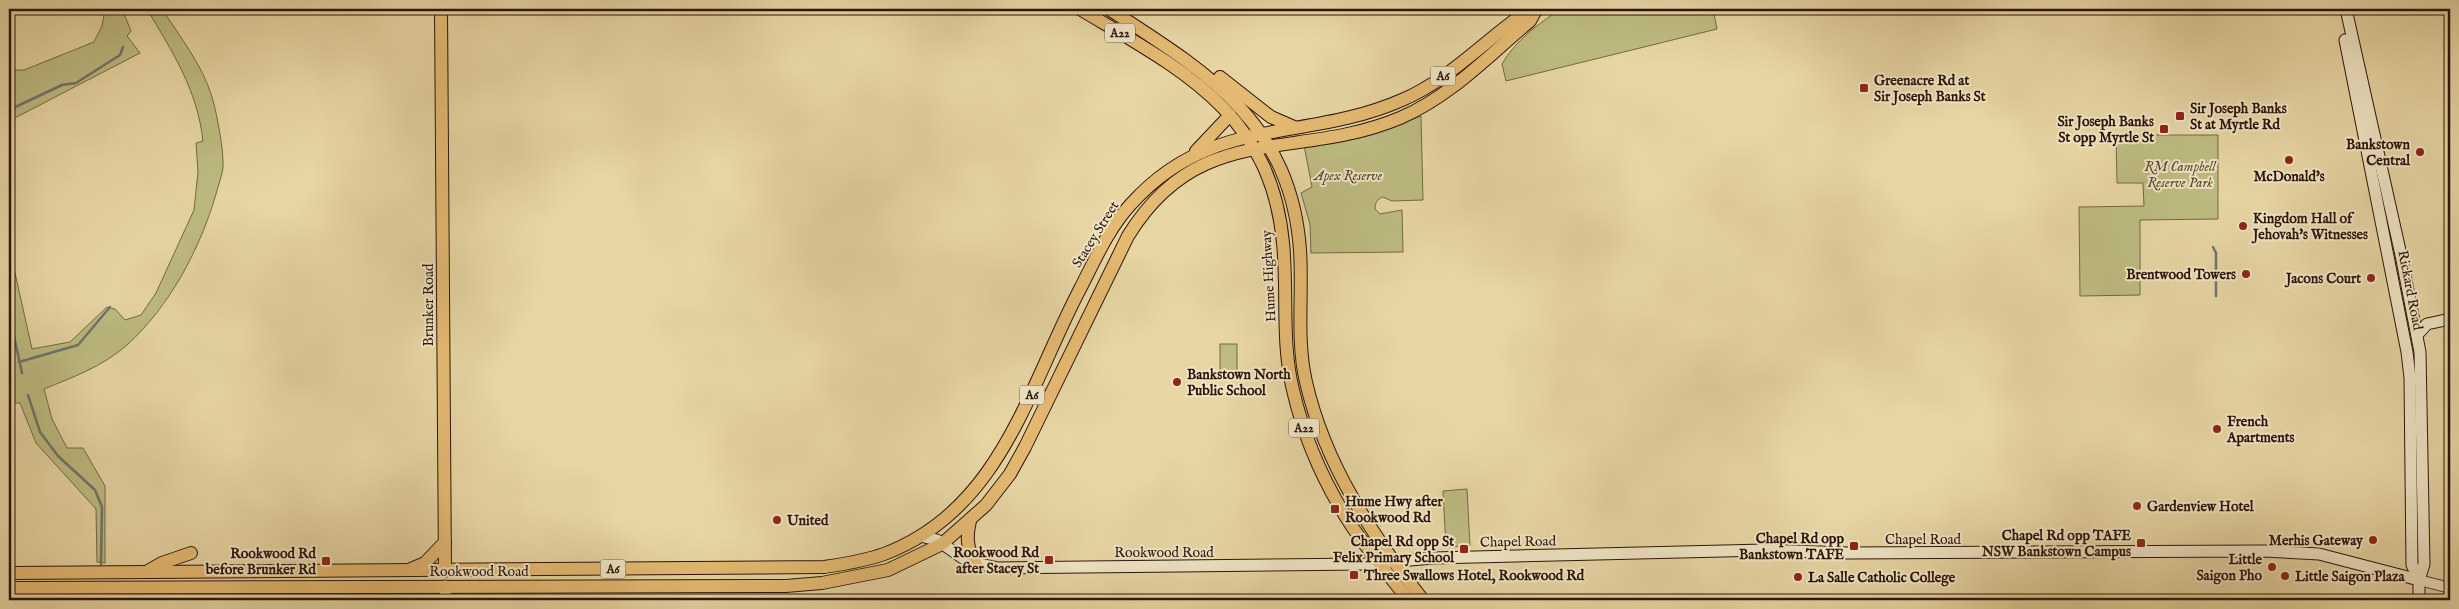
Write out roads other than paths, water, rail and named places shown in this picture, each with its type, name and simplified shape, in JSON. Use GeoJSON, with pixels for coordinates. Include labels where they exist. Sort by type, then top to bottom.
{"type":"FeatureCollection","features":[{"type":"Feature","properties":{"kind":"main road","name":"Brunker Road"},"geometry":{"type":"LineString","coordinates":[[441,9],[446,600]]}},
{"type":"Feature","properties":{"kind":"main road","name":"Hume Highway"},"geometry":{"type":"LineString","coordinates":[[1080,9],[1191,77],[1230,116],[1254,149],[1268,177],[1282,228],[1287,360],[1299,412],[1312,449],[1340,504],[1377,562],[1408,600]]}},
{"type":"Feature","properties":{"kind":"main road","name":"A22"},"geometry":{"type":"LineString","coordinates":[[1109,9],[1176,52],[1226,92],[1262,133],[1269,146],[1290,198],[1298,230],[1302,352],[1310,396],[1323,436],[1352,500],[1392,561],[1423,600]]}},
{"type":"Feature","properties":{"kind":"main road","name":"Stacey Street"},"geometry":{"type":"LineString","coordinates":[[920,536],[946,518],[975,489],[1000,456],[1024,412],[1092,264],[1120,218],[1153,182],[1191,156],[1246,137],[1374,111],[1413,95],[1450,71],[1520,16],[1537,9]]}},
{"type":"Feature","properties":{"kind":"main road","name":"Stacey Street"},"geometry":{"type":"LineString","coordinates":[[942,544],[970,521],[996,492],[1016,463],[1122,249],[1144,213],[1176,180],[1194,168],[1214,160],[1254,149],[1368,129],[1423,108],[1470,74],[1530,21],[1537,9]]}},
{"type":"Feature","properties":{"kind":"main road","name":"Rickard Road"},"geometry":{"type":"LineString","coordinates":[[2338,9],[2409,364],[2412,566],[2419,580]]}},
{"type":"Feature","properties":{"kind":"main road","name":"Rickard Road"},"geometry":{"type":"LineString","coordinates":[[2346,9],[2422,365],[2424,564],[2419,580],[2419,600]]}},
{"type":"Feature","properties":{"kind":"main road"},"geometry":{"type":"LineString","coordinates":[[1176,52],[1218,75],[1271,117],[1295,127]]}},
{"type":"Feature","properties":{"kind":"main road"},"geometry":{"type":"LineString","coordinates":[[1191,156],[1230,116]]}},
{"type":"Feature","properties":{"kind":"main road"},"geometry":{"type":"LineString","coordinates":[[2417,335],[2427,324],[2450,319]]}},
{"type":"Feature","properties":{"kind":"main road"},"geometry":{"type":"LineString","coordinates":[[970,521],[967,540],[968,549],[976,564]]}},
{"type":"Feature","properties":{"kind":"main road","name":"Rookwood Road"},"geometry":{"type":"LineString","coordinates":[[9,573],[824,567],[885,554],[920,536],[937,540],[954,554],[976,564],[1007,568],[1273,566],[1392,561]]}},
{"type":"Feature","properties":{"kind":"main road"},"geometry":{"type":"LineString","coordinates":[[406,571],[425,563],[445,542]]}},
{"type":"Feature","properties":{"kind":"main road","name":"Rookwood Road"},"geometry":{"type":"LineString","coordinates":[[9,588],[786,586],[822,583],[888,570],[942,544]]}},
{"type":"Feature","properties":{"kind":"main road","name":"Chapel Road"},"geometry":{"type":"LineString","coordinates":[[1392,561],[1765,550],[1897,554],[2264,551],[2319,554],[2419,580]]}},
{"type":"Feature","properties":{"kind":"main road"},"geometry":{"type":"LineString","coordinates":[[146,573],[162,563],[191,553]]}},
{"type":"Feature","properties":{"kind":"street","name":"Chapel Road"},"geometry":{"type":"LineString","coordinates":[[2419,580],[2450,588]]}},
{"type":"Feature","properties":{"kind":"waterway"},"geometry":{"type":"LineString","coordinates":[[9,110],[62,85],[76,83],[120,55],[123,47]]}},
{"type":"Feature","properties":{"kind":"waterway"},"geometry":{"type":"LineString","coordinates":[[2213,247],[2216,253],[2216,296]]}},
{"type":"Feature","properties":{"kind":"waterway"},"geometry":{"type":"LineString","coordinates":[[19,362],[78,345],[110,307]]}},
{"type":"Feature","properties":{"kind":"waterway"},"geometry":{"type":"LineString","coordinates":[[9,313],[22,373]]}},
{"type":"Feature","properties":{"kind":"waterway"},"geometry":{"type":"LineString","coordinates":[[28,395],[40,432],[58,456],[95,490],[102,507],[101,564]]}},
{"type":"Feature","properties":{"kind":"place","name":"Greenacre Rd at Sir Joseph Banks St"},"geometry":{"type":"Point","coordinates":[1864,88]}},
{"type":"Feature","properties":{"kind":"place","name":"Sir Joseph Banks St at Myrtle Rd"},"geometry":{"type":"Point","coordinates":[2180,116]}},
{"type":"Feature","properties":{"kind":"place","name":"Sir Joseph Banks St opp Myrtle St"},"geometry":{"type":"Point","coordinates":[2164,129]}},
{"type":"Feature","properties":{"kind":"place","name":"Bankstown Central"},"geometry":{"type":"Point","coordinates":[2420,152]}},
{"type":"Feature","properties":{"kind":"place","name":"McDonald's"},"geometry":{"type":"Point","coordinates":[2289,160]}},
{"type":"Feature","properties":{"kind":"place","name":"Kingdom Hall of Jehovah's Witnesses"},"geometry":{"type":"Point","coordinates":[2243,226]}},
{"type":"Feature","properties":{"kind":"place","name":"Brentwood Towers"},"geometry":{"type":"Point","coordinates":[2246,274]}},
{"type":"Feature","properties":{"kind":"place","name":"Jacons Court"},"geometry":{"type":"Point","coordinates":[2371,278]}},
{"type":"Feature","properties":{"kind":"place","name":"Bankstown North Public School"},"geometry":{"type":"Point","coordinates":[1177,382]}},
{"type":"Feature","properties":{"kind":"place","name":"French Apartments"},"geometry":{"type":"Point","coordinates":[2217,429]}},
{"type":"Feature","properties":{"kind":"place","name":"Gardenview Hotel"},"geometry":{"type":"Point","coordinates":[2137,506]}},
{"type":"Feature","properties":{"kind":"place","name":"Hume Hwy after Rookwood Rd"},"geometry":{"type":"Point","coordinates":[1335,509]}},
{"type":"Feature","properties":{"kind":"place","name":"United"},"geometry":{"type":"Point","coordinates":[777,520]}},
{"type":"Feature","properties":{"kind":"place","name":"Merhis Gateway"},"geometry":{"type":"Point","coordinates":[2373,540]}},
{"type":"Feature","properties":{"kind":"place","name":"Chapel Rd opp TAFE NSW Bankstown Campus"},"geometry":{"type":"Point","coordinates":[2141,543]}},
{"type":"Feature","properties":{"kind":"place","name":"Chapel Rd opp Bankstown TAFE"},"geometry":{"type":"Point","coordinates":[1854,546]}},
{"type":"Feature","properties":{"kind":"place","name":"Chapel Rd opp St Felix Primary School"},"geometry":{"type":"Point","coordinates":[1464,549]}},
{"type":"Feature","properties":{"kind":"place","name":"Rookwood Rd after Stacey St"},"geometry":{"type":"Point","coordinates":[1049,560]}},
{"type":"Feature","properties":{"kind":"place","name":"Rookwood Rd before Brunker Rd"},"geometry":{"type":"Point","coordinates":[326,561]}},
{"type":"Feature","properties":{"kind":"place","name":"Little Saigon Pho"},"geometry":{"type":"Point","coordinates":[2272,567]}},
{"type":"Feature","properties":{"kind":"place","name":"Three Swallows Hotel, Rookwood Rd"},"geometry":{"type":"Point","coordinates":[1354,575]}},
{"type":"Feature","properties":{"kind":"place","name":"Little Saigon Plaza"},"geometry":{"type":"Point","coordinates":[2285,576]}},
{"type":"Feature","properties":{"kind":"place","name":"La Salle Catholic College"},"geometry":{"type":"Point","coordinates":[1798,577]}},
{"type":"Feature","properties":{"kind":"park label","name":"RM Campbell Reserve Park"},"geometry":{"type":"Point","coordinates":[2180,174]}},
{"type":"Feature","properties":{"kind":"park label","name":"Apex Reserve"},"geometry":{"type":"Point","coordinates":[1348,175]}}]}
